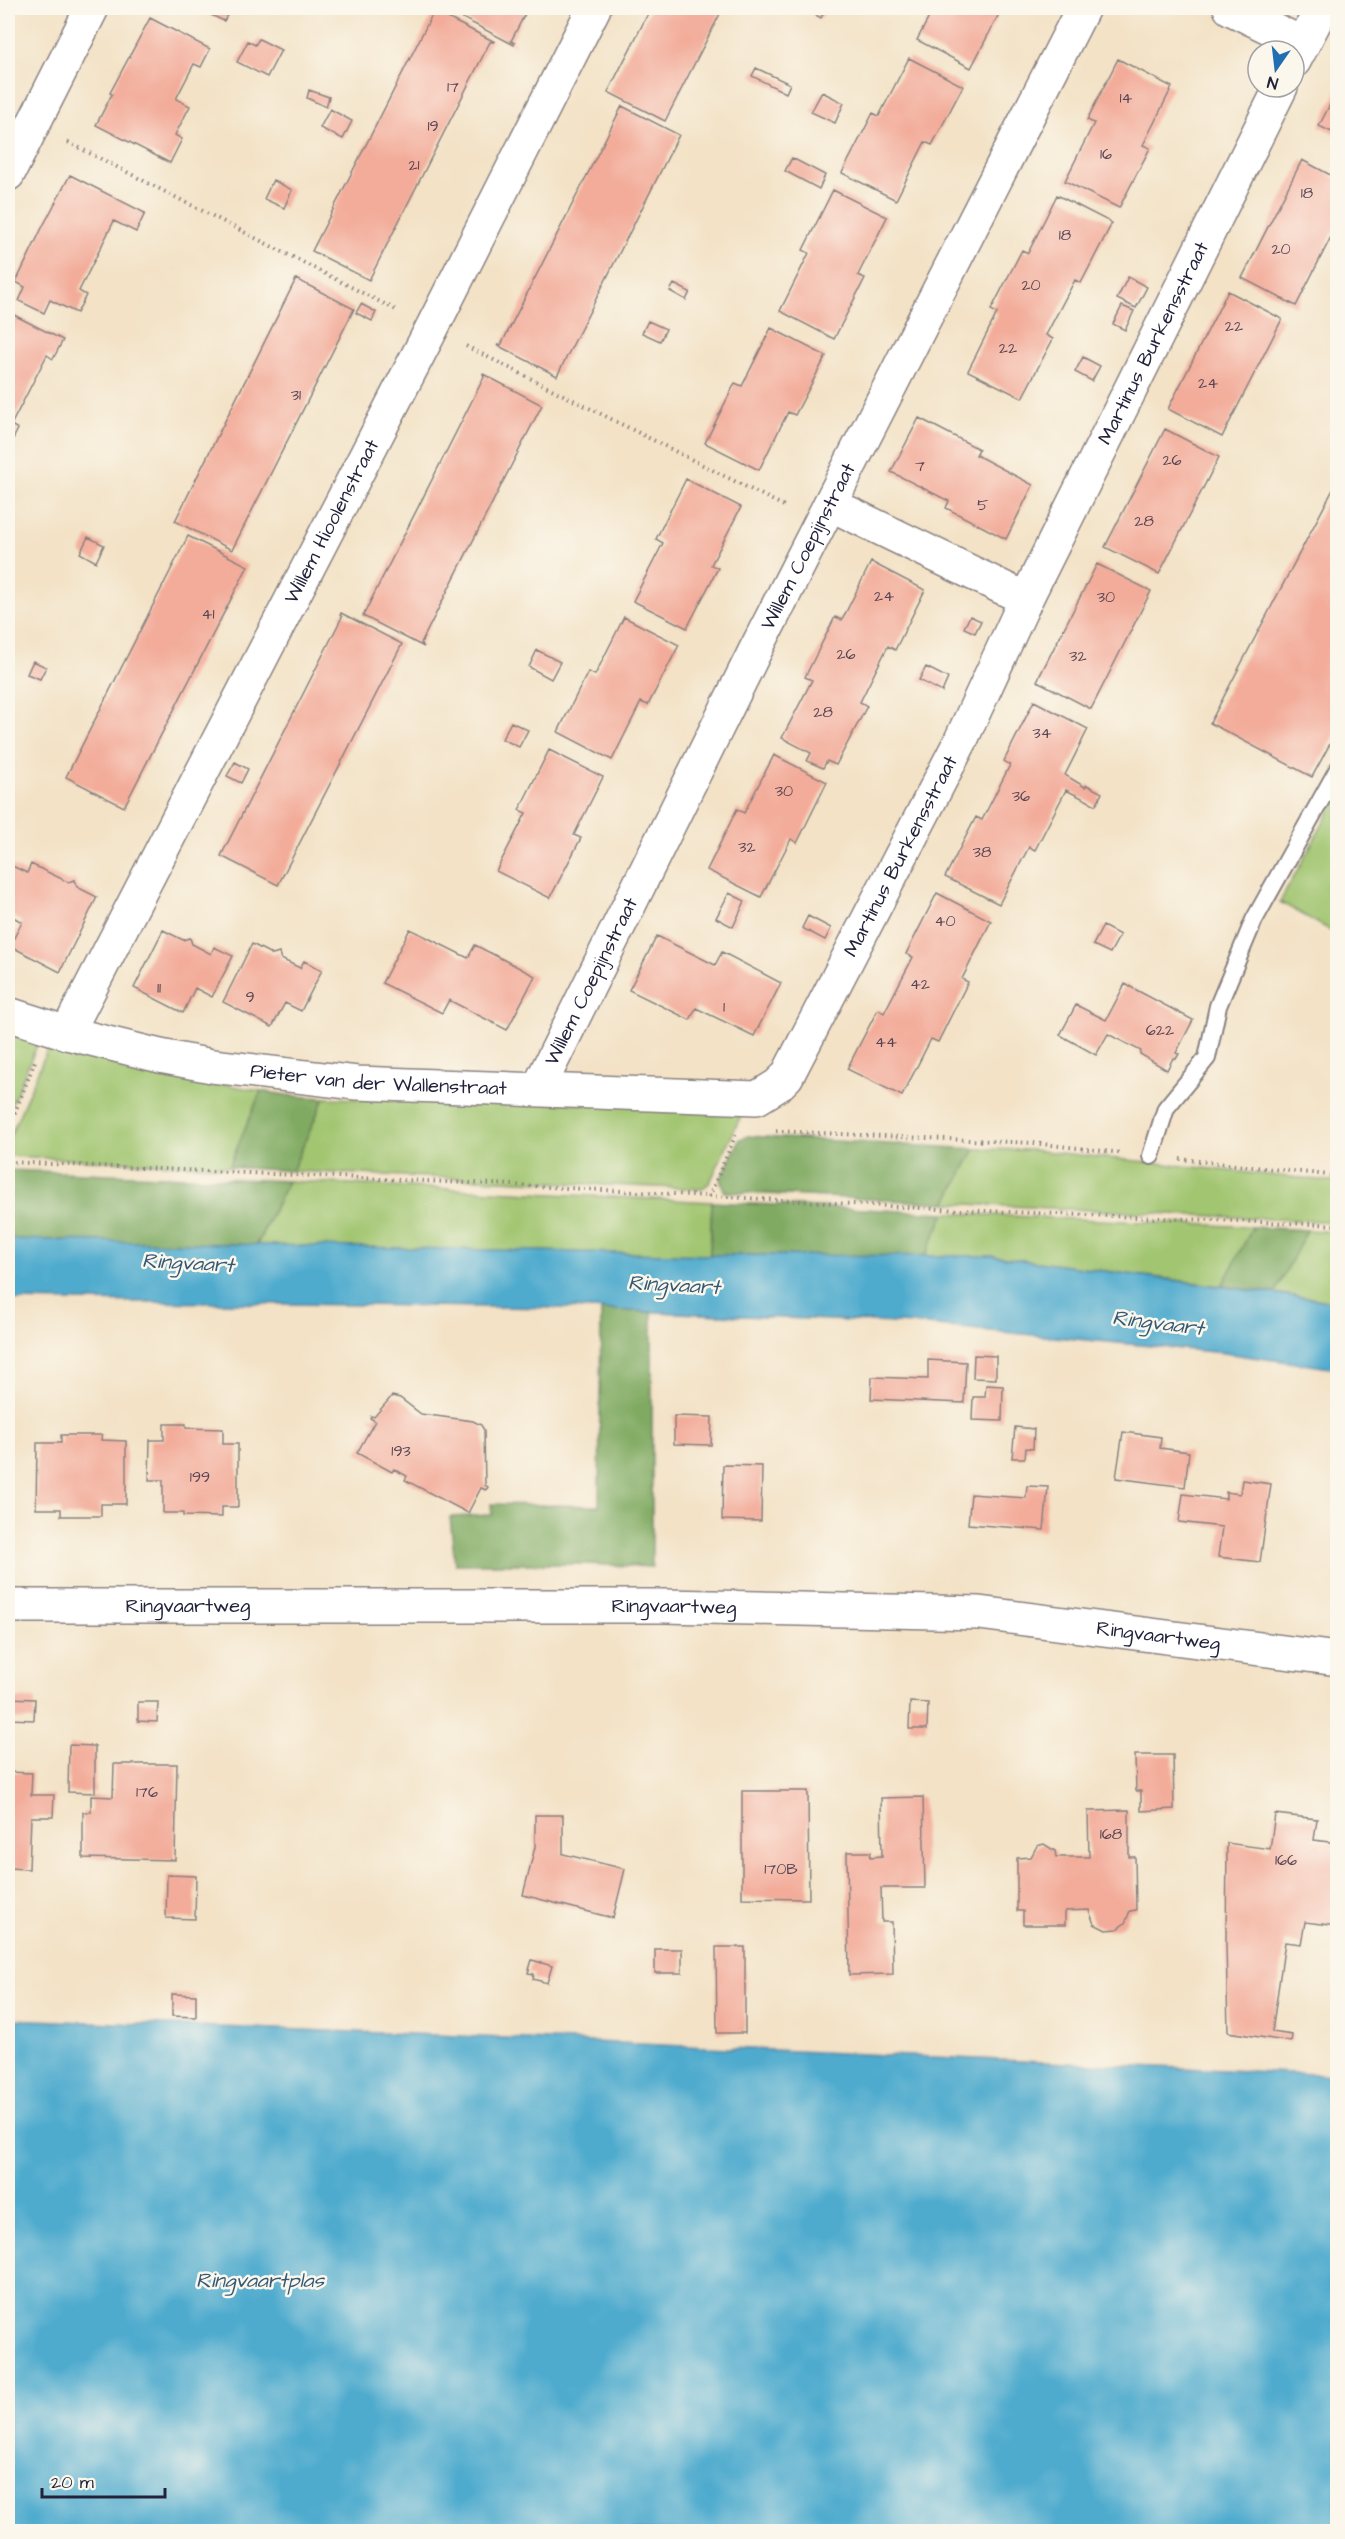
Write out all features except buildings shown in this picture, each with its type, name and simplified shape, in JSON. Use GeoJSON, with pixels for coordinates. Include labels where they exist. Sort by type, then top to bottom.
{"type":"FeatureCollection","features":[{"type":"Feature","properties":{"kind":"street"},"geometry":{"type":"LineString","coordinates":[[8,174],[92,8]]}},
{"type":"Feature","properties":{"kind":"street","name":"Willem Hioolenstraat"},"geometry":{"type":"LineString","coordinates":[[68,1033],[432,328],[594,8]]}},
{"type":"Feature","properties":{"kind":"street","name":"Willem Coepijnstraat"},"geometry":{"type":"LineString","coordinates":[[538,1089],[825,514],[1083,8]]}},
{"type":"Feature","properties":{"kind":"street"},"geometry":{"type":"LineString","coordinates":[[1230,8],[1277,39]]}},
{"type":"Feature","properties":{"kind":"street"},"geometry":{"type":"LineString","coordinates":[[1305,39],[1322,8]]}},
{"type":"Feature","properties":{"kind":"street","name":"Martinus Burkensstraat"},"geometry":{"type":"LineString","coordinates":[[757,1103],[787,1076],[961,740],[1026,599],[1275,99]]}},
{"type":"Feature","properties":{"kind":"street"},"geometry":{"type":"LineString","coordinates":[[825,514],[1026,599]]}},
{"type":"Feature","properties":{"kind":"street","name":"Pieter van der Wallenstraat"},"geometry":{"type":"LineString","coordinates":[[8,1014],[68,1033],[202,1064],[308,1078],[357,1083],[538,1089],[757,1103]]}},
{"type":"Feature","properties":{"kind":"street","name":"Ringvaartweg"},"geometry":{"type":"LineString","coordinates":[[8,1605],[652,1606],[979,1613],[1338,1659]]}},
{"type":"Feature","properties":{"kind":"lane"},"geometry":{"type":"LineString","coordinates":[[1151,1156],[1166,1108],[1207,1058],[1218,1006],[1254,920],[1338,769]]}},
{"type":"Feature","properties":{"kind":"path"},"geometry":{"type":"LineString","coordinates":[[32,124],[249,235]]}},
{"type":"Feature","properties":{"kind":"path"},"geometry":{"type":"LineString","coordinates":[[605,416],[647,437],[825,514]]}},
{"type":"Feature","properties":{"kind":"path"},"geometry":{"type":"LineString","coordinates":[[8,1130],[42,1044],[68,1033]]}},
{"type":"Feature","properties":{"kind":"path"},"geometry":{"type":"LineString","coordinates":[[757,1103],[759,1122],[775,1131],[1034,1143],[1338,1176]]}},
{"type":"Feature","properties":{"kind":"path"},"geometry":{"type":"LineString","coordinates":[[709,1197],[738,1127],[757,1103]]}},
{"type":"Feature","properties":{"kind":"path"},"geometry":{"type":"LineString","coordinates":[[8,1162],[502,1184],[958,1210],[1338,1225]]}},
{"type":"Feature","properties":{"kind":"green space"},"geometry":{"type":"Polygon","coordinates":[[[1337,798],[1337,934],[1280,902],[1337,798]]]}},
{"type":"Feature","properties":{"kind":"green space"},"geometry":{"type":"Polygon","coordinates":[[[8,1033],[38,1043],[8,1113],[8,1033]]]}},
{"type":"Feature","properties":{"kind":"green space"},"geometry":{"type":"Polygon","coordinates":[[[49,1046],[139,1069],[261,1091],[229,1167],[8,1156],[8,1141],[49,1046]]]}},
{"type":"Feature","properties":{"kind":"green space"},"geometry":{"type":"Polygon","coordinates":[[[261,1091],[324,1098],[292,1171],[229,1167],[261,1091]]]}},
{"type":"Feature","properties":{"kind":"green space"},"geometry":{"type":"Polygon","coordinates":[[[324,1098],[745,1107],[710,1182],[702,1189],[292,1171],[324,1098]]]}},
{"type":"Feature","properties":{"kind":"green space"},"geometry":{"type":"Polygon","coordinates":[[[748,1136],[975,1149],[946,1203],[725,1192],[720,1180],[740,1139],[748,1136]]]}},
{"type":"Feature","properties":{"kind":"green space"},"geometry":{"type":"Polygon","coordinates":[[[975,1149],[1032,1150],[1337,1182],[1337,1222],[946,1203],[975,1149]]]}},
{"type":"Feature","properties":{"kind":"green space"},"geometry":{"type":"Polygon","coordinates":[[[8,1170],[288,1181],[256,1245],[8,1239],[8,1170]]]}},
{"type":"Feature","properties":{"kind":"green space"},"geometry":{"type":"Polygon","coordinates":[[[288,1181],[712,1202],[710,1255],[257,1245],[288,1181]]]}},
{"type":"Feature","properties":{"kind":"green space"},"geometry":{"type":"Polygon","coordinates":[[[712,1202],[945,1213],[925,1256],[710,1255],[712,1202]]]}},
{"type":"Feature","properties":{"kind":"green space"},"geometry":{"type":"Polygon","coordinates":[[[945,1213],[1253,1227],[1222,1286],[992,1256],[925,1256],[945,1213]]]}},
{"type":"Feature","properties":{"kind":"green space"},"geometry":{"type":"Polygon","coordinates":[[[1253,1227],[1307,1230],[1275,1293],[1222,1286],[1253,1227]]]}},
{"type":"Feature","properties":{"kind":"green space"},"geometry":{"type":"Polygon","coordinates":[[[1307,1230],[1337,1232],[1337,1302],[1275,1293],[1307,1230]]]}},
{"type":"Feature","properties":{"kind":"green space"},"geometry":{"type":"Polygon","coordinates":[[[601,1309],[652,1312],[652,1567],[585,1564],[455,1564],[450,1517],[492,1515],[491,1504],[599,1506],[601,1309]]]}},
{"type":"Feature","properties":{"kind":"water","name":"Ringvaart"},"geometry":{"type":"Polygon","coordinates":[[[8,1239],[710,1255],[992,1256],[1337,1302],[1337,1369],[1224,1353],[917,1324],[567,1308],[8,1300],[8,1239]]]}},
{"type":"Feature","properties":{"kind":"water","name":"Ringvaartplas"},"geometry":{"type":"Polygon","coordinates":[[[8,2019],[435,2035],[1337,2075],[1337,2531],[8,2531],[8,2019]]]}}]}
